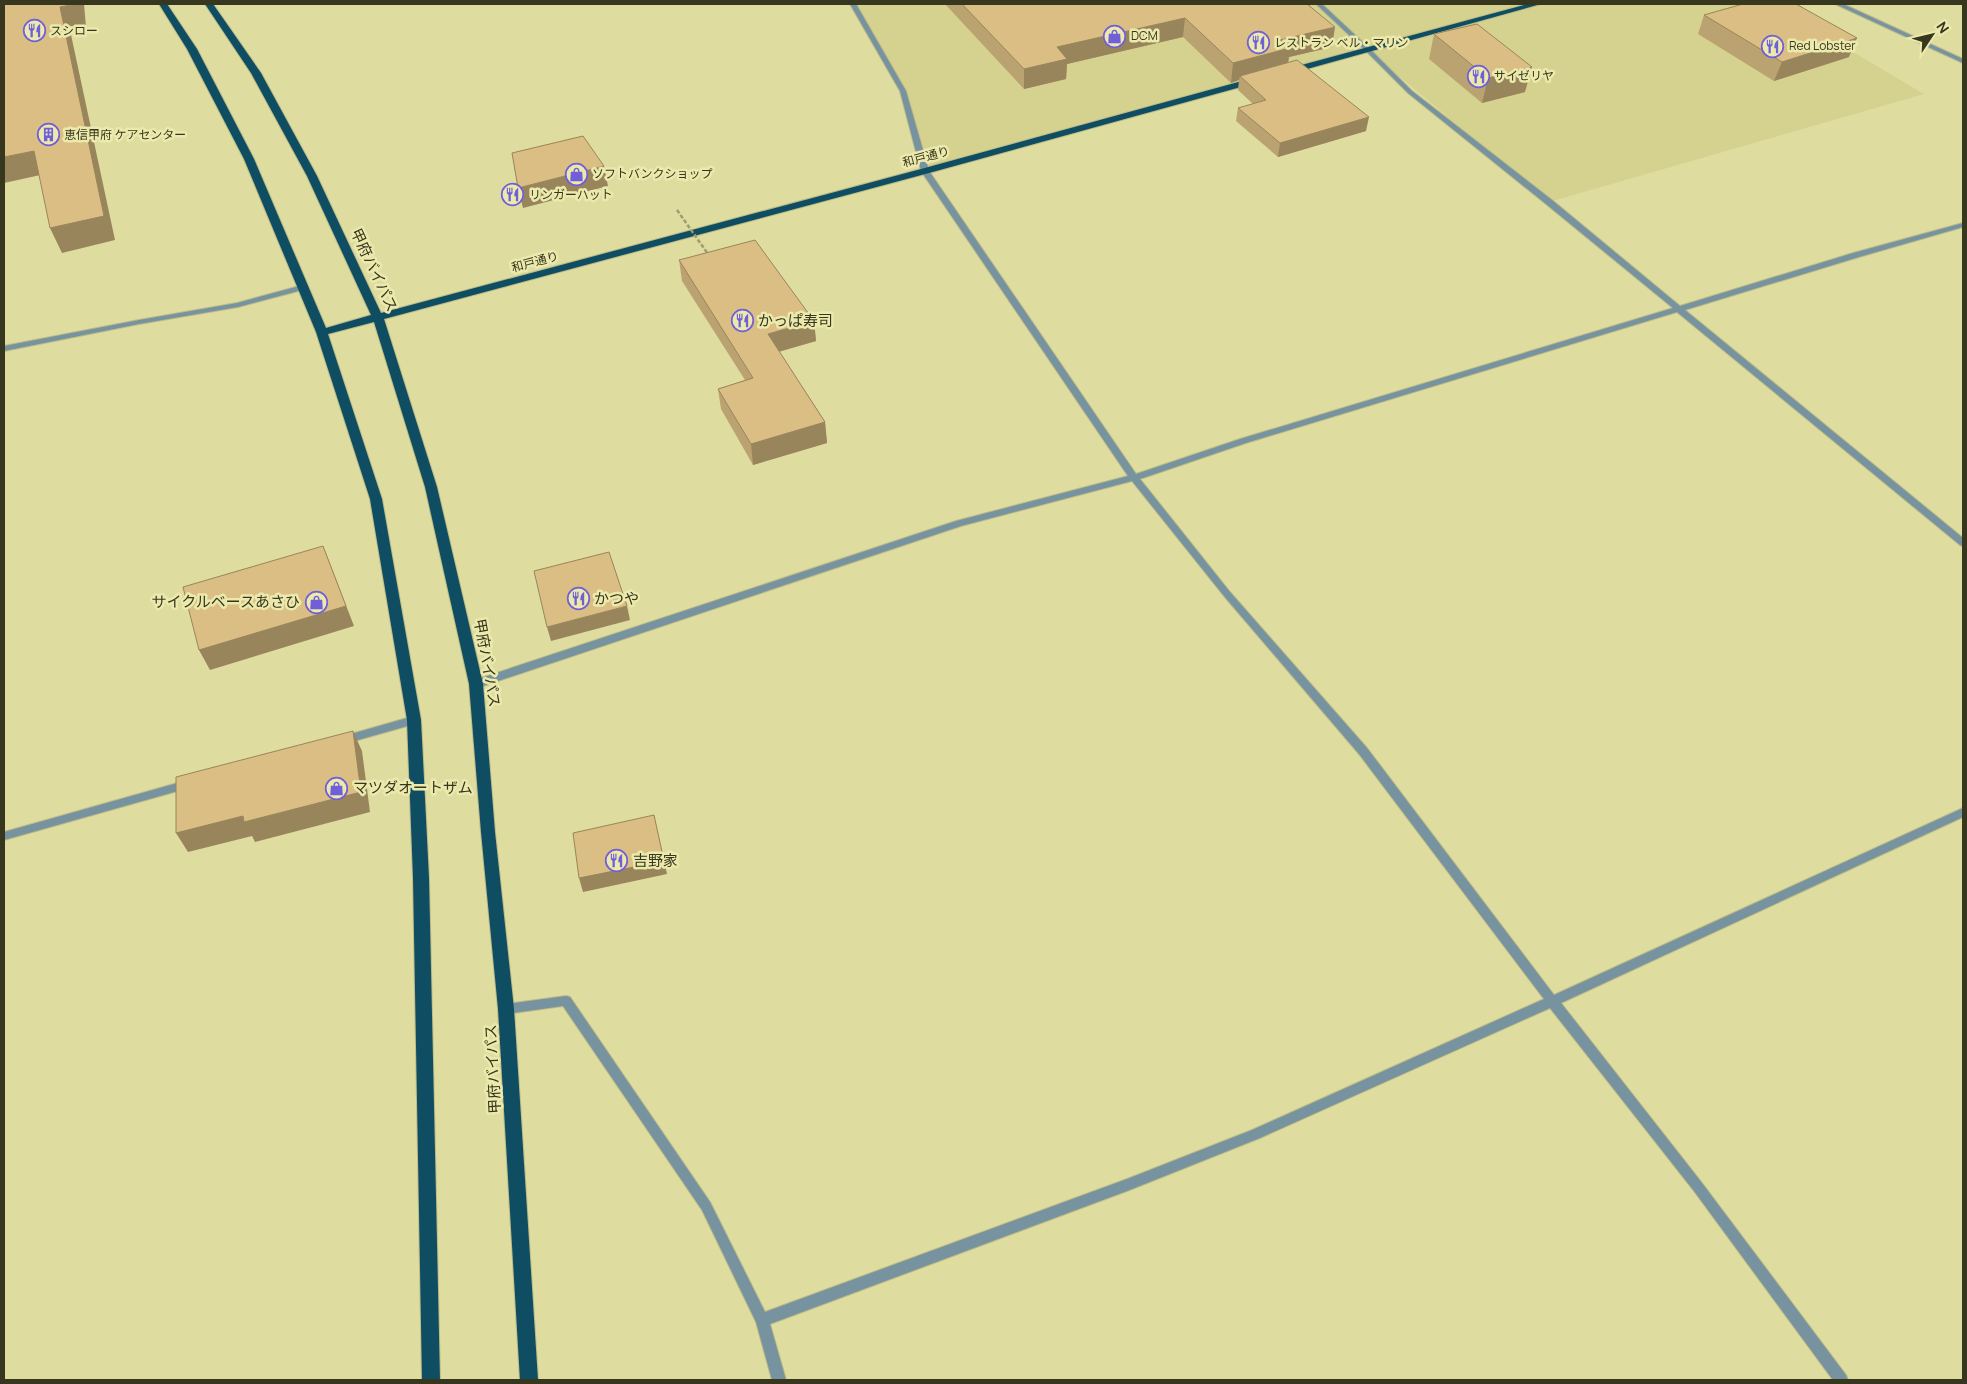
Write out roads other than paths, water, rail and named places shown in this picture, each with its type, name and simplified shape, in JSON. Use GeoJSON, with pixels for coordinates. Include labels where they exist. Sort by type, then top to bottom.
{"type":"FeatureCollection","features":[{"type":"Feature","properties":{"kind":"highway"},"geometry":{"type":"LineString","coordinates":[[163,4],[192,49],[249,160],[322,332],[376,499],[414,720],[422,878],[430,1380]]}},
{"type":"Feature","properties":{"kind":"highway","name":"甲府バイパス"},"geometry":{"type":"LineString","coordinates":[[209,4],[266,90],[312,176],[378,318],[432,487],[476,684],[488,832],[506,1009],[529,1380]]}},
{"type":"Feature","properties":{"kind":"highway","name":"和戸通り"},"geometry":{"type":"LineString","coordinates":[[322,332],[925,171],[1537,4]]}},
{"type":"Feature","properties":{"kind":"street"},"geometry":{"type":"LineString","coordinates":[[853,4],[903,90],[925,171],[1134,478],[1227,594],[1363,752],[1552,1001],[1698,1188],[1840,1380]]}},
{"type":"Feature","properties":{"kind":"street"},"geometry":{"type":"LineString","coordinates":[[1319,4],[1410,92],[1549,202],[1963,543]]}},
{"type":"Feature","properties":{"kind":"street"},"geometry":{"type":"LineString","coordinates":[[1838,4],[1963,61]]}},
{"type":"Feature","properties":{"kind":"street"},"geometry":{"type":"LineString","coordinates":[[476,684],[959,523],[1134,478],[1244,441],[1963,225]]}},
{"type":"Feature","properties":{"kind":"street"},"geometry":{"type":"LineString","coordinates":[[4,349],[138,322],[238,305],[303,287]]}},
{"type":"Feature","properties":{"kind":"street"},"geometry":{"type":"LineString","coordinates":[[338,742],[414,720]]}},
{"type":"Feature","properties":{"kind":"street"},"geometry":{"type":"LineString","coordinates":[[4,836],[195,782]]}},
{"type":"Feature","properties":{"kind":"street"},"geometry":{"type":"LineString","coordinates":[[762,1320],[1127,1185],[1256,1134],[1552,1001],[1963,812]]}},
{"type":"Feature","properties":{"kind":"street"},"geometry":{"type":"LineString","coordinates":[[506,1009],[566,1002],[706,1206],[762,1320],[779,1380]]}},
{"type":"Feature","properties":{"kind":"place","name":"スシロー"},"geometry":{"type":"Point","coordinates":[34,31]}},
{"type":"Feature","properties":{"kind":"place","name":"DCM"},"geometry":{"type":"Point","coordinates":[1115,36]}},
{"type":"Feature","properties":{"kind":"place","name":"レストラン ベル・マリン"},"geometry":{"type":"Point","coordinates":[1258,43]}},
{"type":"Feature","properties":{"kind":"place","name":"Red Lobster"},"geometry":{"type":"Point","coordinates":[1773,46]}},
{"type":"Feature","properties":{"kind":"place","name":"サイゼリヤ"},"geometry":{"type":"Point","coordinates":[1478,76]}},
{"type":"Feature","properties":{"kind":"place","name":"恵信甲府 ケアセンター"},"geometry":{"type":"Point","coordinates":[48,135]}},
{"type":"Feature","properties":{"kind":"place","name":"ソフトバンクショップ"},"geometry":{"type":"Point","coordinates":[576,174]}},
{"type":"Feature","properties":{"kind":"place","name":"リンガーハット"},"geometry":{"type":"Point","coordinates":[513,195]}},
{"type":"Feature","properties":{"kind":"place","name":"かっぱ寿司"},"geometry":{"type":"Point","coordinates":[742,321]}},
{"type":"Feature","properties":{"kind":"place","name":"かつや"},"geometry":{"type":"Point","coordinates":[578,599]}},
{"type":"Feature","properties":{"kind":"place","name":"サイクルベースあさひ"},"geometry":{"type":"Point","coordinates":[316,602]}},
{"type":"Feature","properties":{"kind":"place","name":"マツダオートザム"},"geometry":{"type":"Point","coordinates":[337,788]}},
{"type":"Feature","properties":{"kind":"place","name":"吉野家"},"geometry":{"type":"Point","coordinates":[617,861]}}]}
